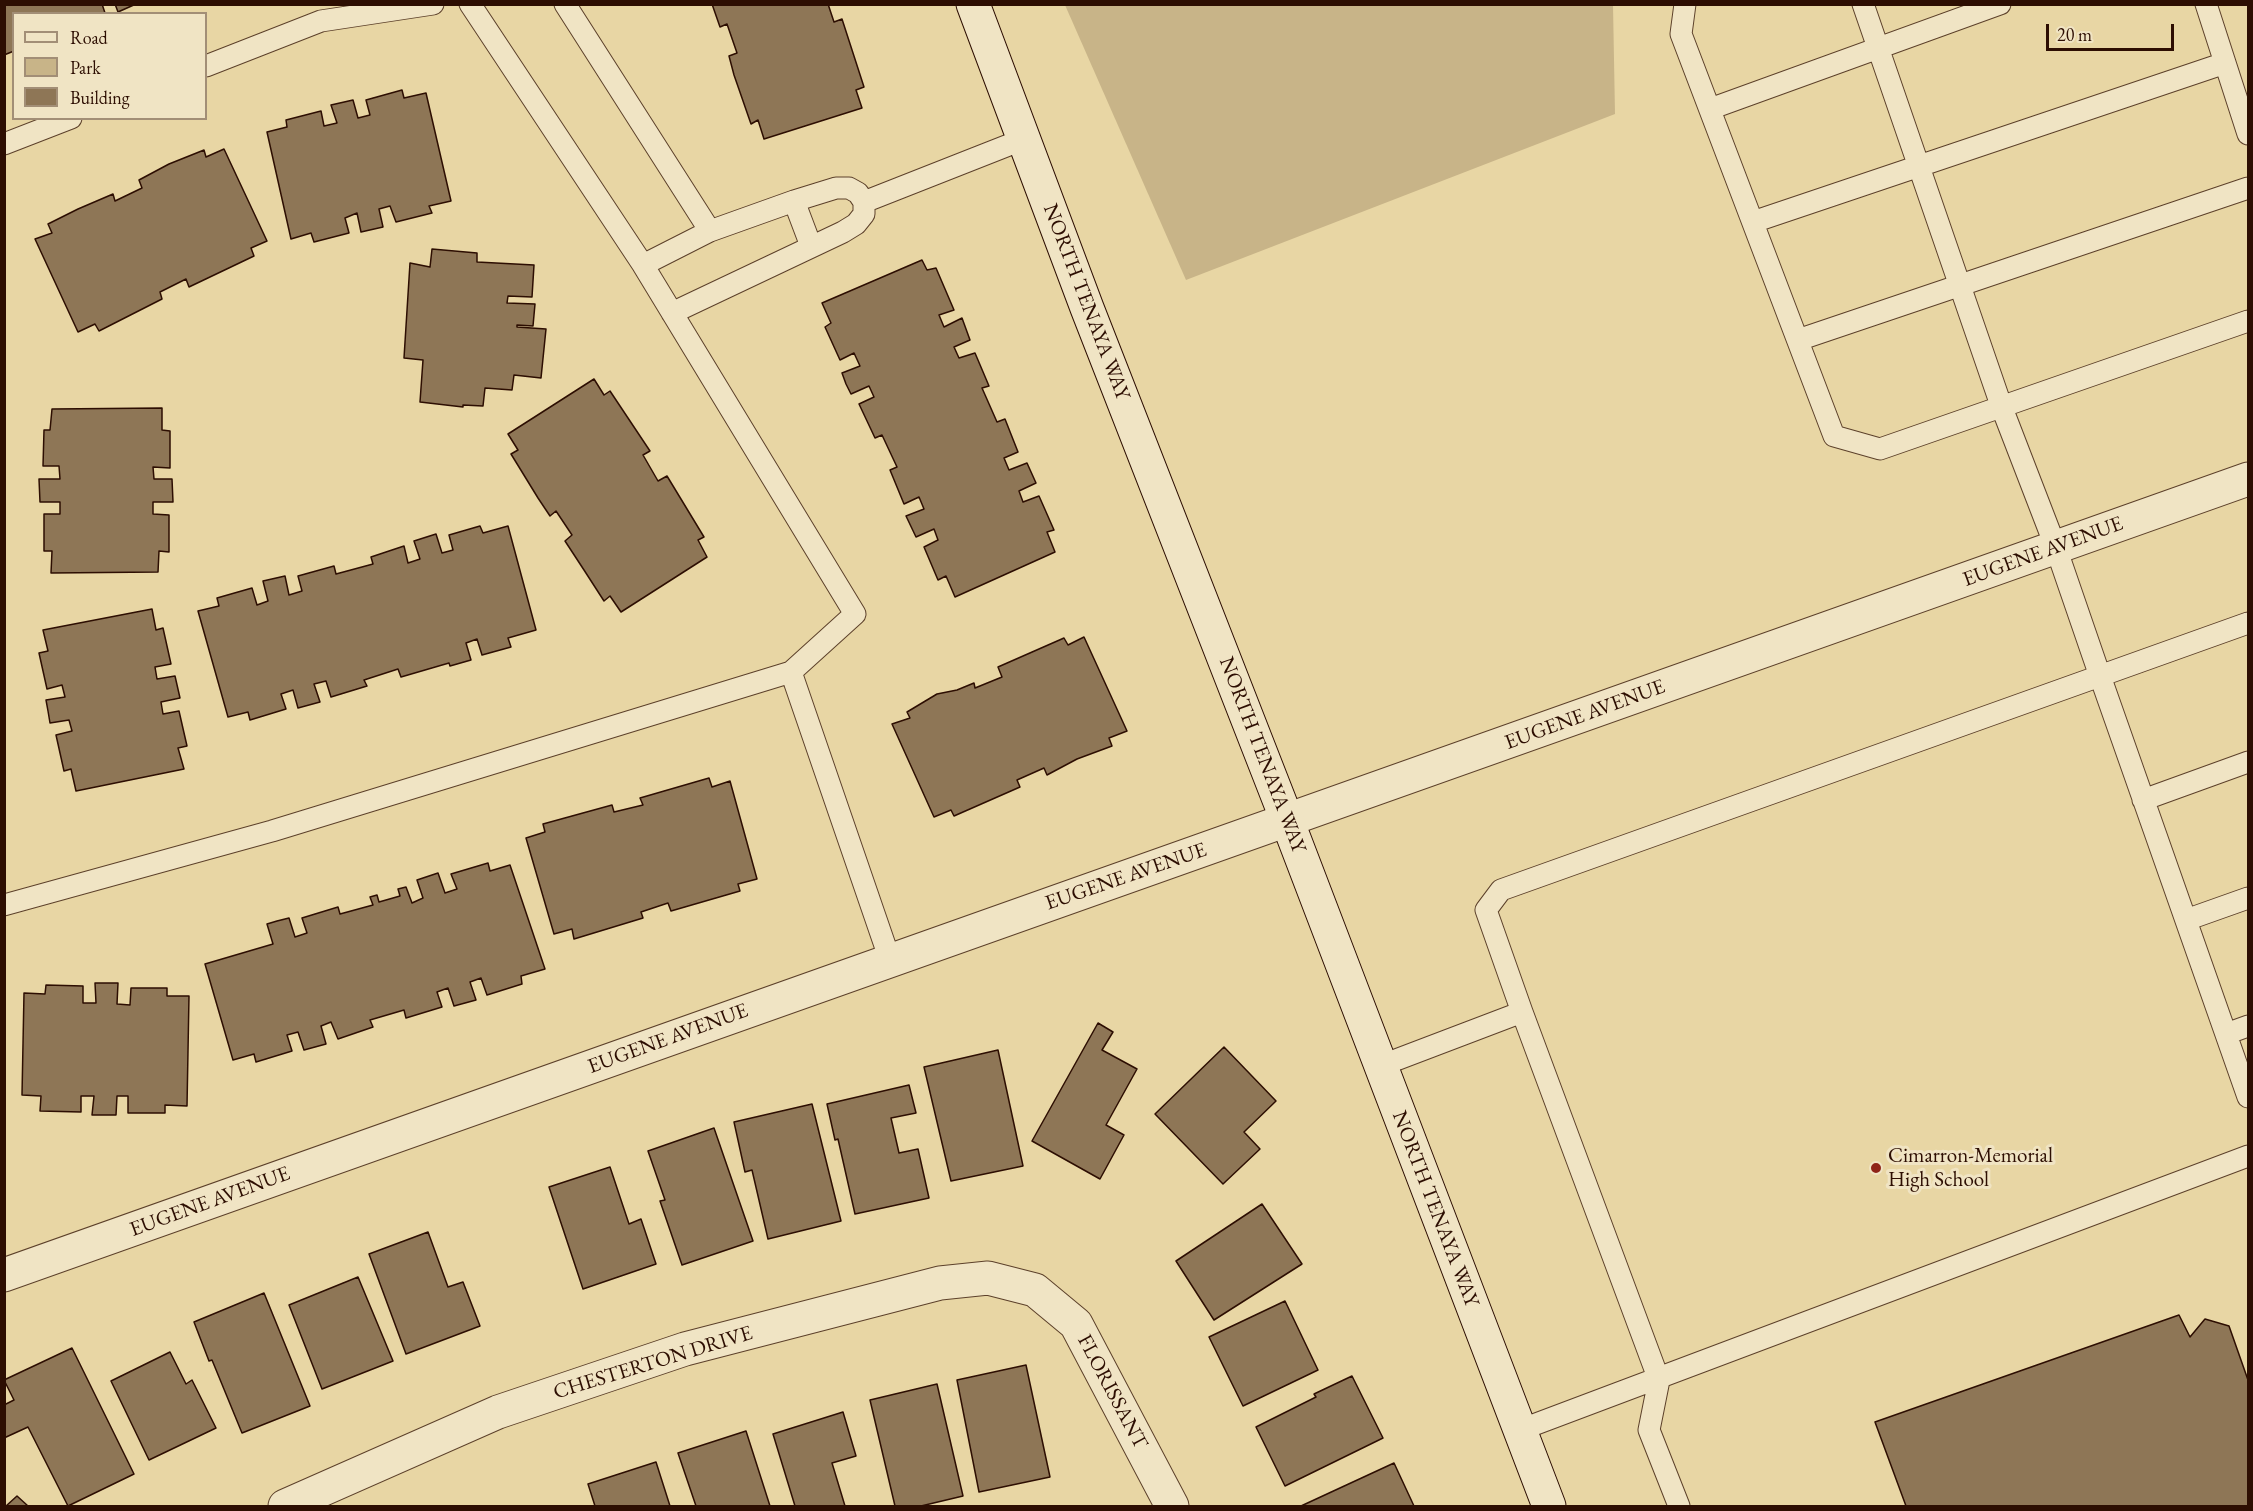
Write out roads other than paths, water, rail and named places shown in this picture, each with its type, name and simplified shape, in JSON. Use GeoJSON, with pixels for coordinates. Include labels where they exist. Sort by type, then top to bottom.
{"type":"FeatureCollection","features":[{"type":"Feature","properties":{"kind":"street","name":"NORTH TENAYA WAY"},"geometry":{"type":"LineString","coordinates":[[973,4],[1087,308],[1287,820],[1550,1506]]}},
{"type":"Feature","properties":{"kind":"street","name":"EUGENE AVENUE"},"geometry":{"type":"LineString","coordinates":[[4,1275],[2248,479]]}},
{"type":"Feature","properties":{"kind":"street","name":"CHESTERTON DRIVE"},"geometry":{"type":"LineString","coordinates":[[285,1506],[498,1412],[685,1349],[940,1282],[988,1278],[1035,1290]]}},
{"type":"Feature","properties":{"kind":"street","name":"FLORISSANT"},"geometry":{"type":"LineString","coordinates":[[1035,1290],[1076,1323],[1172,1506]]}},
{"type":"Feature","properties":{"kind":"lane"},"geometry":{"type":"LineString","coordinates":[[207,66],[321,21],[433,4]]}},
{"type":"Feature","properties":{"kind":"lane"},"geometry":{"type":"LineString","coordinates":[[4,905],[273,831],[791,672],[855,614],[643,265],[470,4]]}},
{"type":"Feature","properties":{"kind":"lane"},"geometry":{"type":"LineString","coordinates":[[565,4],[710,231]]}},
{"type":"Feature","properties":{"kind":"lane"},"geometry":{"type":"LineString","coordinates":[[1685,4],[1681,34],[1834,436],[1880,449],[2248,321]]}},
{"type":"Feature","properties":{"kind":"lane"},"geometry":{"type":"LineString","coordinates":[[1863,4],[2002,408],[2056,548],[2248,1098]]}},
{"type":"Feature","properties":{"kind":"lane"},"geometry":{"type":"LineString","coordinates":[[1710,108],[2000,4]]}},
{"type":"Feature","properties":{"kind":"lane"},"geometry":{"type":"LineString","coordinates":[[2206,4],[2248,134]]}},
{"type":"Feature","properties":{"kind":"lane"},"geometry":{"type":"LineString","coordinates":[[1753,222],[2225,63]]}},
{"type":"Feature","properties":{"kind":"lane"},"geometry":{"type":"LineString","coordinates":[[4,144],[66,120]]}},
{"type":"Feature","properties":{"kind":"lane"},"geometry":{"type":"LineString","coordinates":[[864,202],[1024,139]]}},
{"type":"Feature","properties":{"kind":"lane"},"geometry":{"type":"LineString","coordinates":[[643,265],[710,231],[836,188],[849,188],[858,193],[864,202],[864,214],[856,224],[672,313]]}},
{"type":"Feature","properties":{"kind":"lane"},"geometry":{"type":"LineString","coordinates":[[1798,340],[2248,188]]}},
{"type":"Feature","properties":{"kind":"lane"},"geometry":{"type":"LineString","coordinates":[[794,201],[811,246]]}},
{"type":"Feature","properties":{"kind":"lane"},"geometry":{"type":"LineString","coordinates":[[1679,1506],[1649,1430],[1659,1380],[1486,910],[1501,890],[2248,623]]}},
{"type":"Feature","properties":{"kind":"lane"},"geometry":{"type":"LineString","coordinates":[[791,672],[890,960]]}},
{"type":"Feature","properties":{"kind":"lane"},"geometry":{"type":"LineString","coordinates":[[2143,800],[2248,762]]}},
{"type":"Feature","properties":{"kind":"lane"},"geometry":{"type":"LineString","coordinates":[[2186,920],[2248,898]]}},
{"type":"Feature","properties":{"kind":"lane"},"geometry":{"type":"LineString","coordinates":[[1380,1066],[1522,1012]]}},
{"type":"Feature","properties":{"kind":"lane"},"geometry":{"type":"LineString","coordinates":[[2226,1034],[2248,1026]]}},
{"type":"Feature","properties":{"kind":"lane"},"geometry":{"type":"LineString","coordinates":[[1520,1430],[1659,1380],[2248,1156]]}},
{"type":"Feature","properties":{"kind":"place","name":"Cimarron-Memorial High School"},"geometry":{"type":"Point","coordinates":[1876,1168]}}]}
